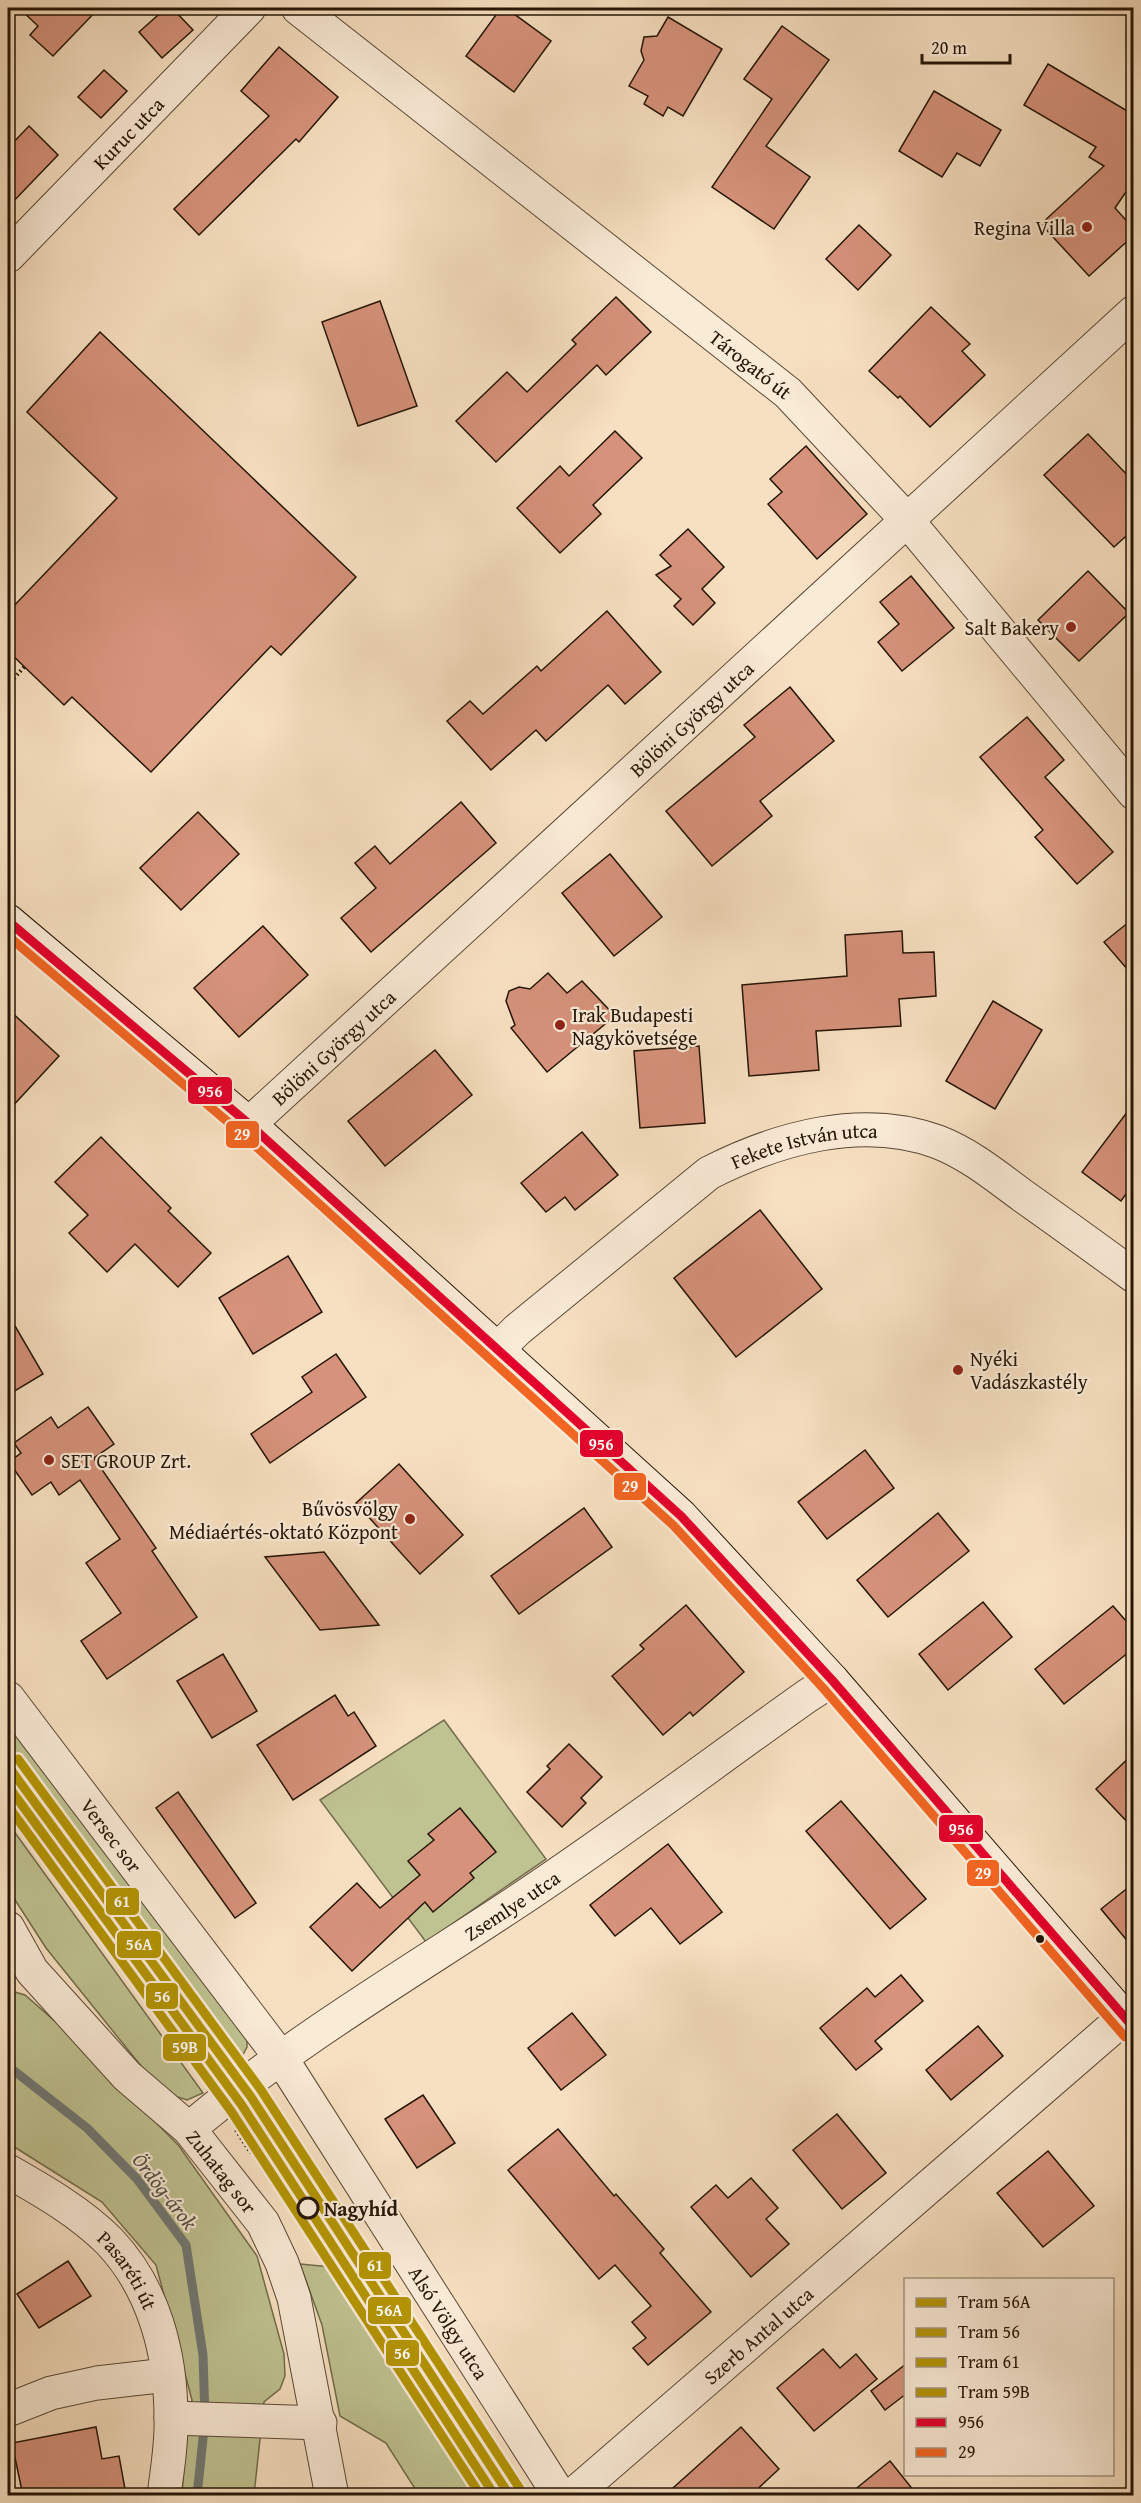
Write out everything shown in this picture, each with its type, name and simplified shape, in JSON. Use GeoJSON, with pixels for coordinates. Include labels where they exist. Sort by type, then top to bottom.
{"type":"FeatureCollection","features":[{"type":"Feature","properties":{"kind":"street","name":"Kuruc utca"},"geometry":{"type":"LineString","coordinates":[[8,256],[249,8]]}},
{"type":"Feature","properties":{"kind":"street","name":"Tárogató út"},"geometry":{"type":"LineString","coordinates":[[298,8],[788,393],[906,519],[1134,793]]}},
{"type":"Feature","properties":{"kind":"street","name":"Bölöni György utca"},"geometry":{"type":"LineString","coordinates":[[249,1124],[1134,312]]}},
{"type":"Feature","properties":{"kind":"street"},"geometry":{"type":"LineString","coordinates":[[8,921],[249,1124],[499,1348],[681,1516],[832,1680],[1130,2018]]}},
{"type":"Feature","properties":{"kind":"street","name":"Fekete István utca"},"geometry":{"type":"LineString","coordinates":[[499,1348],[517,1330],[710,1173],[742,1156],[785,1142],[830,1132],[866,1130],[903,1132],[939,1143],[975,1161],[1134,1276]]}},
{"type":"Feature","properties":{"kind":"street","name":"Zsemlye utca"},"geometry":{"type":"LineString","coordinates":[[189,2129],[281,2058],[537,1889],[832,1680]]}},
{"type":"Feature","properties":{"kind":"street","name":"Versec sor"},"geometry":{"type":"LineString","coordinates":[[8,1698],[281,2058]]}},
{"type":"Feature","properties":{"kind":"street","name":"Zuhatag sor"},"geometry":{"type":"LineString","coordinates":[[8,1928],[20,1965],[127,2076],[189,2129],[263,2223],[282,2263],[301,2328],[332,2496]]}},
{"type":"Feature","properties":{"kind":"street","name":"Szerb Antal utca"},"geometry":{"type":"LineString","coordinates":[[572,2496],[1130,2018]]}},
{"type":"Feature","properties":{"kind":"street","name":"Alsó Völgy utca"},"geometry":{"type":"LineString","coordinates":[[281,2058],[560,2496]]}},
{"type":"Feature","properties":{"kind":"street","name":"Pasaréti út"},"geometry":{"type":"LineString","coordinates":[[8,2171],[51,2196],[108,2241],[132,2270],[146,2292],[156,2319],[167,2375],[171,2418],[164,2496]]}},
{"type":"Feature","properties":{"kind":"street"},"geometry":{"type":"LineString","coordinates":[[8,2410],[51,2393],[97,2383],[167,2375]]}},
{"type":"Feature","properties":{"kind":"street"},"geometry":{"type":"LineString","coordinates":[[171,2418],[320,2423]]}},
{"type":"Feature","properties":{"kind":"path"},"geometry":{"type":"LineString","coordinates":[[8,685],[24,667]]}},
{"type":"Feature","properties":{"kind":"green space"},"geometry":{"type":"Polygon","coordinates":[[[444,1720],[546,1859],[426,1942],[320,1800],[444,1720]]]}},
{"type":"Feature","properties":{"kind":"green space"},"geometry":{"type":"Polygon","coordinates":[[[8,1721],[247,2030],[247,2047],[239,2062],[8,1746],[8,1721]]]}},
{"type":"Feature","properties":{"kind":"green space"},"geometry":{"type":"Polygon","coordinates":[[[8,1823],[203,2093],[187,2100],[162,2092],[46,1948],[8,1889],[8,1823]]]}},
{"type":"Feature","properties":{"kind":"green space"},"geometry":{"type":"Polygon","coordinates":[[[8,1990],[25,1995],[65,2030],[179,2146],[257,2256],[284,2354],[285,2376],[280,2389],[264,2402],[254,2495],[182,2495],[192,2400],[156,2265],[102,2202],[8,2143],[8,1990]]]}},
{"type":"Feature","properties":{"kind":"green space"},"geometry":{"type":"Polygon","coordinates":[[[300,2264],[331,2267],[477,2495],[419,2495],[386,2443],[340,2416],[322,2325],[300,2264]]]}},
{"type":"Feature","properties":{"kind":"building"},"geometry":{"type":"Polygon","coordinates":[[[19,8],[99,8],[53,56],[30,35],[38,26],[19,8]]]}},
{"type":"Feature","properties":{"kind":"building"},"geometry":{"type":"Polygon","coordinates":[[[166,8],[172,8],[193,30],[162,58],[139,32],[166,8]]]}},
{"type":"Feature","properties":{"kind":"building"},"geometry":{"type":"Polygon","coordinates":[[[501,8],[506,8],[551,41],[514,92],[466,56],[501,8]]]}},
{"type":"Feature","properties":{"kind":"building"},"geometry":{"type":"Polygon","coordinates":[[[668,17],[722,49],[683,116],[668,107],[663,116],[644,104],[648,96],[629,86],[644,60],[641,51],[644,37],[657,36],[668,17]]]}},
{"type":"Feature","properties":{"kind":"building"},"geometry":{"type":"Polygon","coordinates":[[[782,26],[829,60],[766,146],[810,177],[774,229],[712,187],[772,99],[744,79],[782,26]]]}},
{"type":"Feature","properties":{"kind":"building"},"geometry":{"type":"Polygon","coordinates":[[[279,47],[338,97],[299,142],[296,139],[199,235],[174,209],[269,116],[241,91],[279,47]]]}},
{"type":"Feature","properties":{"kind":"building"},"geometry":{"type":"Polygon","coordinates":[[[1048,64],[1134,115],[1134,180],[1115,208],[1134,229],[1134,235],[1089,276],[1041,224],[1104,166],[1089,157],[1096,147],[1024,105],[1048,64]]]}},
{"type":"Feature","properties":{"kind":"building"},"geometry":{"type":"Polygon","coordinates":[[[104,70],[127,91],[101,118],[78,97],[104,70]]]}},
{"type":"Feature","properties":{"kind":"building"},"geometry":{"type":"Polygon","coordinates":[[[934,91],[1001,130],[980,166],[957,153],[942,177],[899,151],[934,91]]]}},
{"type":"Feature","properties":{"kind":"building"},"geometry":{"type":"Polygon","coordinates":[[[29,126],[58,155],[8,207],[8,148],[29,126]]]}},
{"type":"Feature","properties":{"kind":"building"},"geometry":{"type":"Polygon","coordinates":[[[859,225],[891,255],[858,290],[826,259],[859,225]]]}},
{"type":"Feature","properties":{"kind":"building"},"geometry":{"type":"Polygon","coordinates":[[[616,297],[651,332],[606,375],[597,365],[496,462],[456,421],[507,372],[527,392],[576,344],[572,340],[616,297]]]}},
{"type":"Feature","properties":{"kind":"building"},"geometry":{"type":"Polygon","coordinates":[[[380,301],[417,406],[358,426],[322,322],[380,301]]]}},
{"type":"Feature","properties":{"kind":"building"},"geometry":{"type":"Polygon","coordinates":[[[931,307],[970,344],[962,351],[985,375],[930,427],[900,396],[898,398],[869,371],[931,307]]]}},
{"type":"Feature","properties":{"kind":"building"},"geometry":{"type":"Polygon","coordinates":[[[100,332],[356,577],[281,655],[271,646],[151,772],[72,697],[64,705],[8,651],[8,612],[117,498],[27,412],[100,332]]]}},
{"type":"Feature","properties":{"kind":"building"},"geometry":{"type":"Polygon","coordinates":[[[615,431],[642,458],[593,505],[601,514],[560,553],[517,508],[560,466],[569,476],[615,431]]]}},
{"type":"Feature","properties":{"kind":"building"},"geometry":{"type":"Polygon","coordinates":[[[1088,434],[1134,482],[1134,529],[1114,547],[1044,475],[1088,434]]]}},
{"type":"Feature","properties":{"kind":"building"},"geometry":{"type":"Polygon","coordinates":[[[806,446],[867,514],[817,559],[768,504],[782,492],[770,479],[806,446]]]}},
{"type":"Feature","properties":{"kind":"building"},"geometry":{"type":"Polygon","coordinates":[[[688,529],[724,567],[702,589],[715,603],[693,625],[674,606],[681,599],[656,575],[671,566],[660,555],[688,529]]]}},
{"type":"Feature","properties":{"kind":"building"},"geometry":{"type":"Polygon","coordinates":[[[1088,571],[1129,613],[1079,661],[1038,620],[1088,571]]]}},
{"type":"Feature","properties":{"kind":"building"},"geometry":{"type":"Polygon","coordinates":[[[911,576],[954,628],[902,671],[878,642],[899,624],[880,602],[911,576]]]}},
{"type":"Feature","properties":{"kind":"building"},"geometry":{"type":"Polygon","coordinates":[[[607,611],[661,672],[625,704],[608,685],[546,741],[536,730],[491,770],[447,721],[470,701],[483,714],[537,666],[541,671],[607,611]]]}},
{"type":"Feature","properties":{"kind":"building"},"geometry":{"type":"Polygon","coordinates":[[[790,687],[834,741],[760,801],[772,816],[712,866],[666,811],[755,737],[744,725],[790,687]]]}},
{"type":"Feature","properties":{"kind":"building"},"geometry":{"type":"Polygon","coordinates":[[[1027,717],[1064,760],[1045,777],[1113,852],[1077,884],[1035,837],[1043,830],[980,757],[1027,717]]]}},
{"type":"Feature","properties":{"kind":"building"},"geometry":{"type":"Polygon","coordinates":[[[461,802],[496,843],[371,952],[341,918],[376,888],[355,863],[375,846],[390,864],[461,802]]]}},
{"type":"Feature","properties":{"kind":"building"},"geometry":{"type":"Polygon","coordinates":[[[198,812],[239,854],[181,910],[140,868],[198,812]]]}},
{"type":"Feature","properties":{"kind":"building"},"geometry":{"type":"Polygon","coordinates":[[[610,854],[662,917],[614,956],[562,893],[610,854]]]}},
{"type":"Feature","properties":{"kind":"building"},"geometry":{"type":"Polygon","coordinates":[[[1134,918],[1134,977],[1104,942],[1134,918]]]}},
{"type":"Feature","properties":{"kind":"building"},"geometry":{"type":"Polygon","coordinates":[[[263,926],[308,975],[239,1037],[194,988],[263,926]]]}},
{"type":"Feature","properties":{"kind":"building"},"geometry":{"type":"Polygon","coordinates":[[[902,931],[903,953],[934,952],[936,996],[899,999],[901,1026],[816,1031],[819,1070],[749,1076],[742,985],[847,976],[845,935],[902,931]]]}},
{"type":"Feature","properties":{"kind":"building","name":"Irak Budapesti Nagykövetsége"},"geometry":{"type":"Polygon","coordinates":[[[548,973],[567,993],[582,981],[615,1016],[547,1072],[511,1028],[515,1025],[506,1001],[509,991],[519,987],[530,989],[548,973]]]}},
{"type":"Feature","properties":{"kind":"building"},"geometry":{"type":"Polygon","coordinates":[[[993,1001],[1042,1030],[995,1109],[946,1081],[993,1001]]]}},
{"type":"Feature","properties":{"kind":"building"},"geometry":{"type":"Polygon","coordinates":[[[8,1009],[59,1056],[8,1111],[8,1009]]]}},
{"type":"Feature","properties":{"kind":"building"},"geometry":{"type":"Polygon","coordinates":[[[699,1046],[705,1123],[640,1128],[634,1051],[699,1046]]]}},
{"type":"Feature","properties":{"kind":"building"},"geometry":{"type":"Polygon","coordinates":[[[435,1050],[472,1095],[385,1166],[348,1121],[435,1050]]]}},
{"type":"Feature","properties":{"kind":"building"},"geometry":{"type":"Polygon","coordinates":[[[1134,1103],[1134,1183],[1121,1201],[1082,1172],[1134,1103]]]}},
{"type":"Feature","properties":{"kind":"building"},"geometry":{"type":"Polygon","coordinates":[[[582,1132],[618,1175],[575,1210],[565,1197],[546,1212],[521,1183],[582,1132]]]}},
{"type":"Feature","properties":{"kind":"building"},"geometry":{"type":"Polygon","coordinates":[[[101,1137],[171,1208],[168,1211],[211,1253],[178,1287],[135,1244],[107,1272],[69,1233],[88,1215],[55,1182],[101,1137]]]}},
{"type":"Feature","properties":{"kind":"building"},"geometry":{"type":"Polygon","coordinates":[[[760,1210],[822,1289],[736,1357],[674,1278],[760,1210]]]}},
{"type":"Feature","properties":{"kind":"building"},"geometry":{"type":"Polygon","coordinates":[[[288,1256],[322,1312],[253,1354],[219,1298],[288,1256]]]}},
{"type":"Feature","properties":{"kind":"building"},"geometry":{"type":"Polygon","coordinates":[[[8,1314],[43,1374],[8,1395],[8,1314]]]}},
{"type":"Feature","properties":{"kind":"building"},"geometry":{"type":"Polygon","coordinates":[[[336,1354],[366,1397],[270,1463],[251,1434],[312,1392],[302,1377],[336,1354]]]}},
{"type":"Feature","properties":{"kind":"building"},"geometry":{"type":"Polygon","coordinates":[[[88,1407],[114,1444],[94,1458],[156,1548],[152,1551],[197,1617],[107,1679],[81,1641],[121,1613],[86,1563],[120,1539],[80,1480],[59,1495],[51,1482],[32,1495],[9,1462],[21,1453],[14,1443],[51,1417],[58,1428],[88,1407]]]}},
{"type":"Feature","properties":{"kind":"building"},"geometry":{"type":"Polygon","coordinates":[[[865,1450],[894,1488],[827,1539],[798,1502],[865,1450]]]}},
{"type":"Feature","properties":{"kind":"building","name":"Bűvösvölgy Médiaértés-oktató Központ"},"geometry":{"type":"Polygon","coordinates":[[[399,1464],[463,1535],[420,1574],[356,1503],[399,1464]]]}},
{"type":"Feature","properties":{"kind":"building"},"geometry":{"type":"Polygon","coordinates":[[[584,1508],[612,1547],[519,1614],[491,1576],[584,1508]]]}},
{"type":"Feature","properties":{"kind":"building"},"geometry":{"type":"Polygon","coordinates":[[[938,1513],[969,1551],[888,1617],[857,1580],[938,1513]]]}},
{"type":"Feature","properties":{"kind":"building"},"geometry":{"type":"Polygon","coordinates":[[[324,1552],[379,1625],[320,1630],[265,1557],[324,1552]]]}},
{"type":"Feature","properties":{"kind":"building"},"geometry":{"type":"Polygon","coordinates":[[[983,1602],[1012,1637],[948,1690],[919,1654],[983,1602]]]}},
{"type":"Feature","properties":{"kind":"building"},"geometry":{"type":"Polygon","coordinates":[[[686,1605],[744,1672],[693,1716],[690,1712],[663,1735],[612,1676],[644,1649],[640,1645],[686,1605]]]}},
{"type":"Feature","properties":{"kind":"building"},"geometry":{"type":"Polygon","coordinates":[[[1113,1606],[1134,1630],[1134,1648],[1064,1704],[1035,1669],[1113,1606]]]}},
{"type":"Feature","properties":{"kind":"building"},"geometry":{"type":"Polygon","coordinates":[[[223,1654],[257,1711],[212,1738],[177,1681],[223,1654]]]}},
{"type":"Feature","properties":{"kind":"building"},"geometry":{"type":"Polygon","coordinates":[[[335,1695],[348,1716],[354,1712],[376,1746],[293,1800],[257,1745],[335,1695]]]}},
{"type":"Feature","properties":{"kind":"building"},"geometry":{"type":"Polygon","coordinates":[[[569,1744],[602,1777],[581,1798],[586,1803],[562,1827],[527,1792],[550,1769],[547,1766],[569,1744]]]}},
{"type":"Feature","properties":{"kind":"building"},"geometry":{"type":"Polygon","coordinates":[[[1134,1753],[1134,1829],[1096,1789],[1134,1753]]]}},
{"type":"Feature","properties":{"kind":"building"},"geometry":{"type":"Polygon","coordinates":[[[178,1792],[256,1903],[235,1918],[156,1808],[178,1792]]]}},
{"type":"Feature","properties":{"kind":"building"},"geometry":{"type":"Polygon","coordinates":[[[841,1801],[926,1899],[890,1929],[806,1831],[841,1801]]]}},
{"type":"Feature","properties":{"kind":"building"},"geometry":{"type":"Polygon","coordinates":[[[460,1808],[496,1852],[470,1873],[474,1878],[433,1912],[425,1902],[352,1971],[310,1927],[357,1883],[380,1908],[420,1875],[408,1861],[434,1840],[428,1834],[460,1808]]]}},
{"type":"Feature","properties":{"kind":"building"},"geometry":{"type":"Polygon","coordinates":[[[668,1844],[722,1912],[680,1944],[651,1908],[615,1936],[590,1905],[668,1844]]]}},
{"type":"Feature","properties":{"kind":"building"},"geometry":{"type":"Polygon","coordinates":[[[1134,1883],[1134,1949],[1101,1909],[1134,1883]]]}},
{"type":"Feature","properties":{"kind":"building"},"geometry":{"type":"Polygon","coordinates":[[[901,1975],[923,2001],[875,2041],[882,2049],[856,2070],[820,2028],[867,1988],[875,1997],[901,1975]]]}},
{"type":"Feature","properties":{"kind":"building"},"geometry":{"type":"Polygon","coordinates":[[[572,2013],[606,2055],[561,2090],[528,2048],[572,2013]]]}},
{"type":"Feature","properties":{"kind":"building"},"geometry":{"type":"Polygon","coordinates":[[[978,2026],[1003,2056],[951,2100],[926,2070],[978,2026]]]}},
{"type":"Feature","properties":{"kind":"building"},"geometry":{"type":"Polygon","coordinates":[[[423,2095],[455,2143],[417,2168],[385,2119],[423,2095]]]}},
{"type":"Feature","properties":{"kind":"building"},"geometry":{"type":"Polygon","coordinates":[[[837,2114],[886,2173],[842,2209],[793,2150],[837,2114]]]}},
{"type":"Feature","properties":{"kind":"building"},"geometry":{"type":"Polygon","coordinates":[[[558,2129],[614,2196],[616,2194],[664,2249],[660,2253],[711,2312],[648,2365],[633,2348],[646,2338],[632,2322],[651,2306],[615,2265],[599,2279],[508,2170],[558,2129]]]}},
{"type":"Feature","properties":{"kind":"building"},"geometry":{"type":"Polygon","coordinates":[[[1048,2151],[1094,2206],[1043,2247],[997,2193],[1048,2151]]]}},
{"type":"Feature","properties":{"kind":"building"},"geometry":{"type":"Polygon","coordinates":[[[751,2178],[778,2208],[766,2219],[789,2244],[751,2277],[691,2207],[716,2185],[728,2198],[751,2178]]]}},
{"type":"Feature","properties":{"kind":"building"},"geometry":{"type":"Polygon","coordinates":[[[68,2261],[91,2296],[39,2328],[17,2294],[68,2261]]]}},
{"type":"Feature","properties":{"kind":"building"},"geometry":{"type":"Polygon","coordinates":[[[823,2349],[840,2368],[856,2354],[877,2379],[814,2431],[777,2388],[823,2349]]]}},
{"type":"Feature","properties":{"kind":"building"},"geometry":{"type":"Polygon","coordinates":[[[904,2366],[904,2396],[885,2410],[871,2391],[904,2366]]]}},
{"type":"Feature","properties":{"kind":"building"},"geometry":{"type":"Polygon","coordinates":[[[96,2427],[102,2459],[119,2456],[125,2489],[92,2496],[23,2496],[12,2443],[96,2427]]]}},
{"type":"Feature","properties":{"kind":"building"},"geometry":{"type":"Polygon","coordinates":[[[741,2427],[779,2469],[750,2496],[664,2496],[741,2427]]]}},
{"type":"Feature","properties":{"kind":"building"},"geometry":{"type":"Polygon","coordinates":[[[890,2461],[918,2496],[847,2496],[890,2461]]]}},
{"type":"Feature","properties":{"kind":"waterway","name":"Ördög-árok"},"geometry":{"type":"LineString","coordinates":[[8,2066],[87,2128],[137,2179],[186,2245],[203,2355],[205,2419],[197,2496]]}},
{"type":"Feature","properties":{"kind":"tram line","name":"61"},"geometry":{"type":"LineString","coordinates":[[18,1759],[261,2090],[520,2489]]}},
{"type":"Feature","properties":{"kind":"tram line","name":"56A"},"geometry":{"type":"LineString","coordinates":[[8,1766],[251,2097],[510,2496]]}},
{"type":"Feature","properties":{"kind":"tram line","name":"56"},"geometry":{"type":"LineString","coordinates":[[8,1786],[241,2104],[495,2496]]}},
{"type":"Feature","properties":{"kind":"tram line","name":"59B"},"geometry":{"type":"LineString","coordinates":[[8,1806],[231,2111],[481,2496]]}},
{"type":"Feature","properties":{"kind":"transit line","name":"956"},"geometry":{"type":"LineString","coordinates":[[8,921],[249,1124],[681,1516],[832,1680],[1134,2028]]}},
{"type":"Feature","properties":{"kind":"transit line","name":"29"},"geometry":{"type":"LineString","coordinates":[[8,936],[241,1133],[673,1525],[823,1688],[1125,2037]]}},
{"type":"Feature","properties":{"kind":"place","name":"Regina Villa"},"geometry":{"type":"Point","coordinates":[1087,227]}},
{"type":"Feature","properties":{"kind":"place","name":"Salt Bakery"},"geometry":{"type":"Point","coordinates":[1071,627]}},
{"type":"Feature","properties":{"kind":"place","name":"Irak Budapesti Nagykövetsége"},"geometry":{"type":"Point","coordinates":[560,1025]}},
{"type":"Feature","properties":{"kind":"place","name":"Nyéki Vadászkastély"},"geometry":{"type":"Point","coordinates":[958,1370]}},
{"type":"Feature","properties":{"kind":"place","name":"SET GROUP Zrt."},"geometry":{"type":"Point","coordinates":[49,1460]}},
{"type":"Feature","properties":{"kind":"place","name":"Bűvösvölgy Médiaértés-oktató Központ"},"geometry":{"type":"Point","coordinates":[410,1519]}},
{"type":"Feature","properties":{"kind":"place","name":"Nagyhíd"},"geometry":{"type":"Point","coordinates":[308,2208]}}]}
